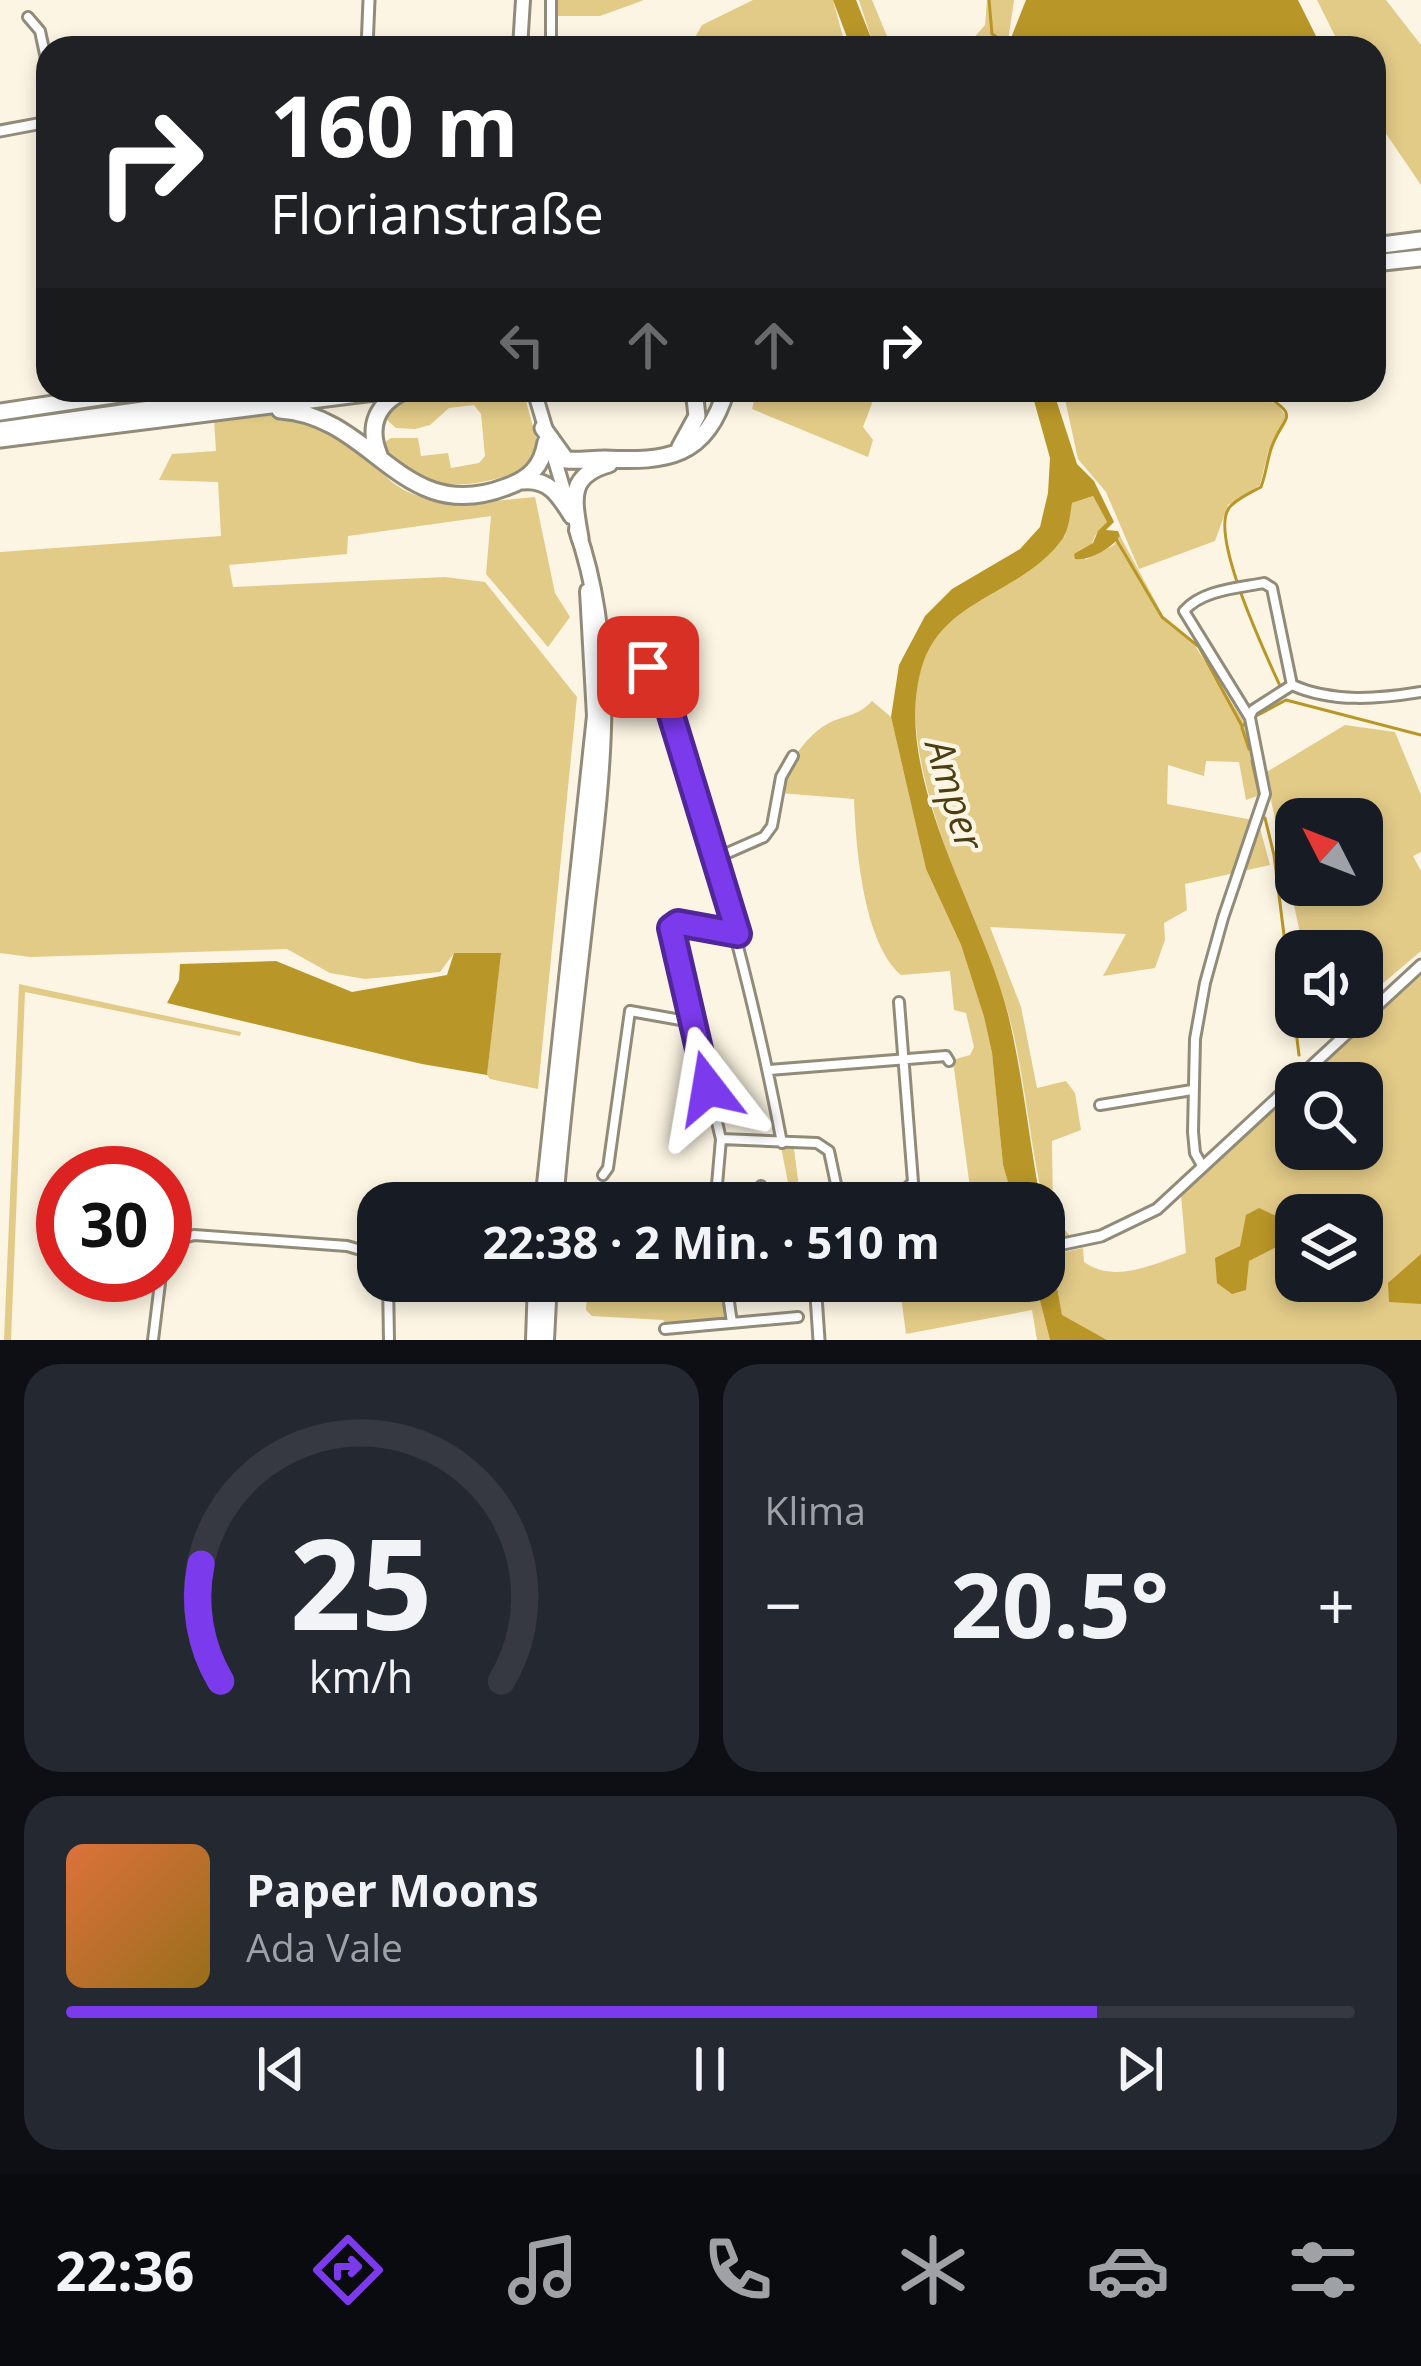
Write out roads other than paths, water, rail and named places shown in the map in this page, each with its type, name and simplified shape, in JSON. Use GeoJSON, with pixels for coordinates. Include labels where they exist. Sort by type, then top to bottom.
{"type":"FeatureCollection","features":[{"type":"Feature","properties":{"kind":"highway"},"geometry":{"type":"LineString","coordinates":[[1386,244],[1421,240]]}},
{"type":"Feature","properties":{"kind":"highway"},"geometry":{"type":"LineString","coordinates":[[1386,261],[1421,257]]}},
{"type":"Feature","properties":{"kind":"highway"},"geometry":{"type":"LineString","coordinates":[[0,412],[66,402]]}},
{"type":"Feature","properties":{"kind":"highway"},"geometry":{"type":"LineString","coordinates":[[0,430],[200,402]]}},
{"type":"Feature","properties":{"kind":"highway"},"geometry":{"type":"LineString","coordinates":[[0,439],[297,402]]}},
{"type":"Feature","properties":{"kind":"highway"},"geometry":{"type":"LineString","coordinates":[[384,463],[373,437],[375,419],[387,402]]}},
{"type":"Feature","properties":{"kind":"highway"},"geometry":{"type":"LineString","coordinates":[[662,458],[690,434],[697,402]]}},
{"type":"Feature","properties":{"kind":"highway"},"geometry":{"type":"LineString","coordinates":[[545,435],[566,460],[662,458],[684,451],[702,437],[722,402]]}},
{"type":"Feature","properties":{"kind":"highway"},"geometry":{"type":"LineString","coordinates":[[242,409],[290,410],[330,421],[417,485],[453,494],[483,494],[536,480],[549,485],[572,516],[601,625],[604,715],[598,814],[557,1182]]}},
{"type":"Feature","properties":{"kind":"highway"},"geometry":{"type":"LineString","coordinates":[[522,482],[540,464],[545,435]]}},
{"type":"Feature","properties":{"kind":"highway"},"geometry":{"type":"LineString","coordinates":[[580,538],[576,487],[584,474],[606,462]]}},
{"type":"Feature","properties":{"kind":"highway"},"geometry":{"type":"LineString","coordinates":[[545,1182],[595,716],[587,562]]}},
{"type":"Feature","properties":{"kind":"highway"},"geometry":{"type":"LineString","coordinates":[[534,1340],[535,1302]]}},
{"type":"Feature","properties":{"kind":"highway"},"geometry":{"type":"LineString","coordinates":[[546,1340],[548,1302]]}},
{"type":"Feature","properties":{"kind":"main road"},"geometry":{"type":"LineString","coordinates":[[521,36],[523,0]]}},
{"type":"Feature","properties":{"kind":"main road"},"geometry":{"type":"LineString","coordinates":[[537,402],[572,516]]}},
{"type":"Feature","properties":{"kind":"street"},"geometry":{"type":"LineString","coordinates":[[368,36],[369,0]]}},
{"type":"Feature","properties":{"kind":"street"},"geometry":{"type":"LineString","coordinates":[[551,0],[551,36]]}},
{"type":"Feature","properties":{"kind":"street"},"geometry":{"type":"LineString","coordinates":[[28,16],[41,36]]}},
{"type":"Feature","properties":{"kind":"street"},"geometry":{"type":"LineString","coordinates":[[0,131],[36,124]]}},
{"type":"Feature","properties":{"kind":"street"},"geometry":{"type":"LineString","coordinates":[[1203,1167],[1195,1153],[1192,1090],[1205,982],[1265,794],[1250,718],[1184,611],[1187,604],[1223,590],[1264,583],[1272,588],[1290,686]]}},
{"type":"Feature","properties":{"kind":"street"},"geometry":{"type":"LineString","coordinates":[[648,667],[658,672],[738,934],[782,1143]]}},
{"type":"Feature","properties":{"kind":"street"},"geometry":{"type":"LineString","coordinates":[[1290,686],[1309,693],[1360,698],[1421,692]]}},
{"type":"Feature","properties":{"kind":"street"},"geometry":{"type":"LineString","coordinates":[[1250,718],[1253,710],[1290,686]]}},
{"type":"Feature","properties":{"kind":"street"},"geometry":{"type":"LineString","coordinates":[[716,858],[764,837],[772,826],[781,777],[793,756]]}},
{"type":"Feature","properties":{"kind":"street"},"geometry":{"type":"LineString","coordinates":[[717,1182],[721,1139],[671,928],[678,923],[738,934]]}},
{"type":"Feature","properties":{"kind":"street"},"geometry":{"type":"LineString","coordinates":[[1065,1244],[1101,1237],[1156,1209],[1421,965]]}},
{"type":"Feature","properties":{"kind":"street"},"geometry":{"type":"LineString","coordinates":[[898,1002],[911,1182]]}},
{"type":"Feature","properties":{"kind":"street"},"geometry":{"type":"LineString","coordinates":[[603,1175],[608,1168],[630,1011],[692,1022]]}},
{"type":"Feature","properties":{"kind":"street"},"geometry":{"type":"LineString","coordinates":[[769,1070],[946,1056],[949,1061]]}},
{"type":"Feature","properties":{"kind":"street"},"geometry":{"type":"LineString","coordinates":[[1100,1105],[1192,1090]]}},
{"type":"Feature","properties":{"kind":"street"},"geometry":{"type":"LineString","coordinates":[[721,1139],[817,1143],[829,1151],[836,1182]]}},
{"type":"Feature","properties":{"kind":"street"},"geometry":{"type":"LineString","coordinates":[[192,1236],[357,1249]]}},
{"type":"Feature","properties":{"kind":"street"},"geometry":{"type":"LineString","coordinates":[[153,1340],[158,1302]]}},
{"type":"Feature","properties":{"kind":"street"},"geometry":{"type":"LineString","coordinates":[[388,1302],[388,1340]]}},
{"type":"Feature","properties":{"kind":"street"},"geometry":{"type":"LineString","coordinates":[[729,1302],[732,1323]]}},
{"type":"Feature","properties":{"kind":"street"},"geometry":{"type":"LineString","coordinates":[[816,1302],[819,1340]]}},
{"type":"Feature","properties":{"kind":"street"},"geometry":{"type":"LineString","coordinates":[[665,1329],[798,1317]]}},
{"type":"Feature","properties":{"kind":"waterway"},"geometry":{"type":"LineString","coordinates":[[989,0],[995,36]]}},
{"type":"Feature","properties":{"kind":"waterway"},"geometry":{"type":"LineString","coordinates":[[1275,402],[1286,417],[1261,487],[1232,505],[1225,522],[1242,596],[1280,686]]}},
{"type":"Feature","properties":{"kind":"waterway"},"geometry":{"type":"LineString","coordinates":[[1116,539],[1162,617],[1199,647],[1242,726],[1245,724]]}},
{"type":"Feature","properties":{"kind":"waterway"},"geometry":{"type":"LineString","coordinates":[[1258,715],[1286,700],[1421,735]]}},
{"type":"Feature","properties":{"kind":"waterway"},"geometry":{"type":"LineString","coordinates":[[1242,728],[1249,749]]}},
{"type":"Feature","properties":{"kind":"waterway"},"geometry":{"type":"LineString","coordinates":[[1252,761],[1259,793]]}},
{"type":"Feature","properties":{"kind":"waterway"},"geometry":{"type":"LineString","coordinates":[[1265,818],[1274,855],[1299,1055]]}},
{"type":"Feature","properties":{"kind":"water label","name":"Amper"},"geometry":{"type":"Point","coordinates":[956,794]}}]}
